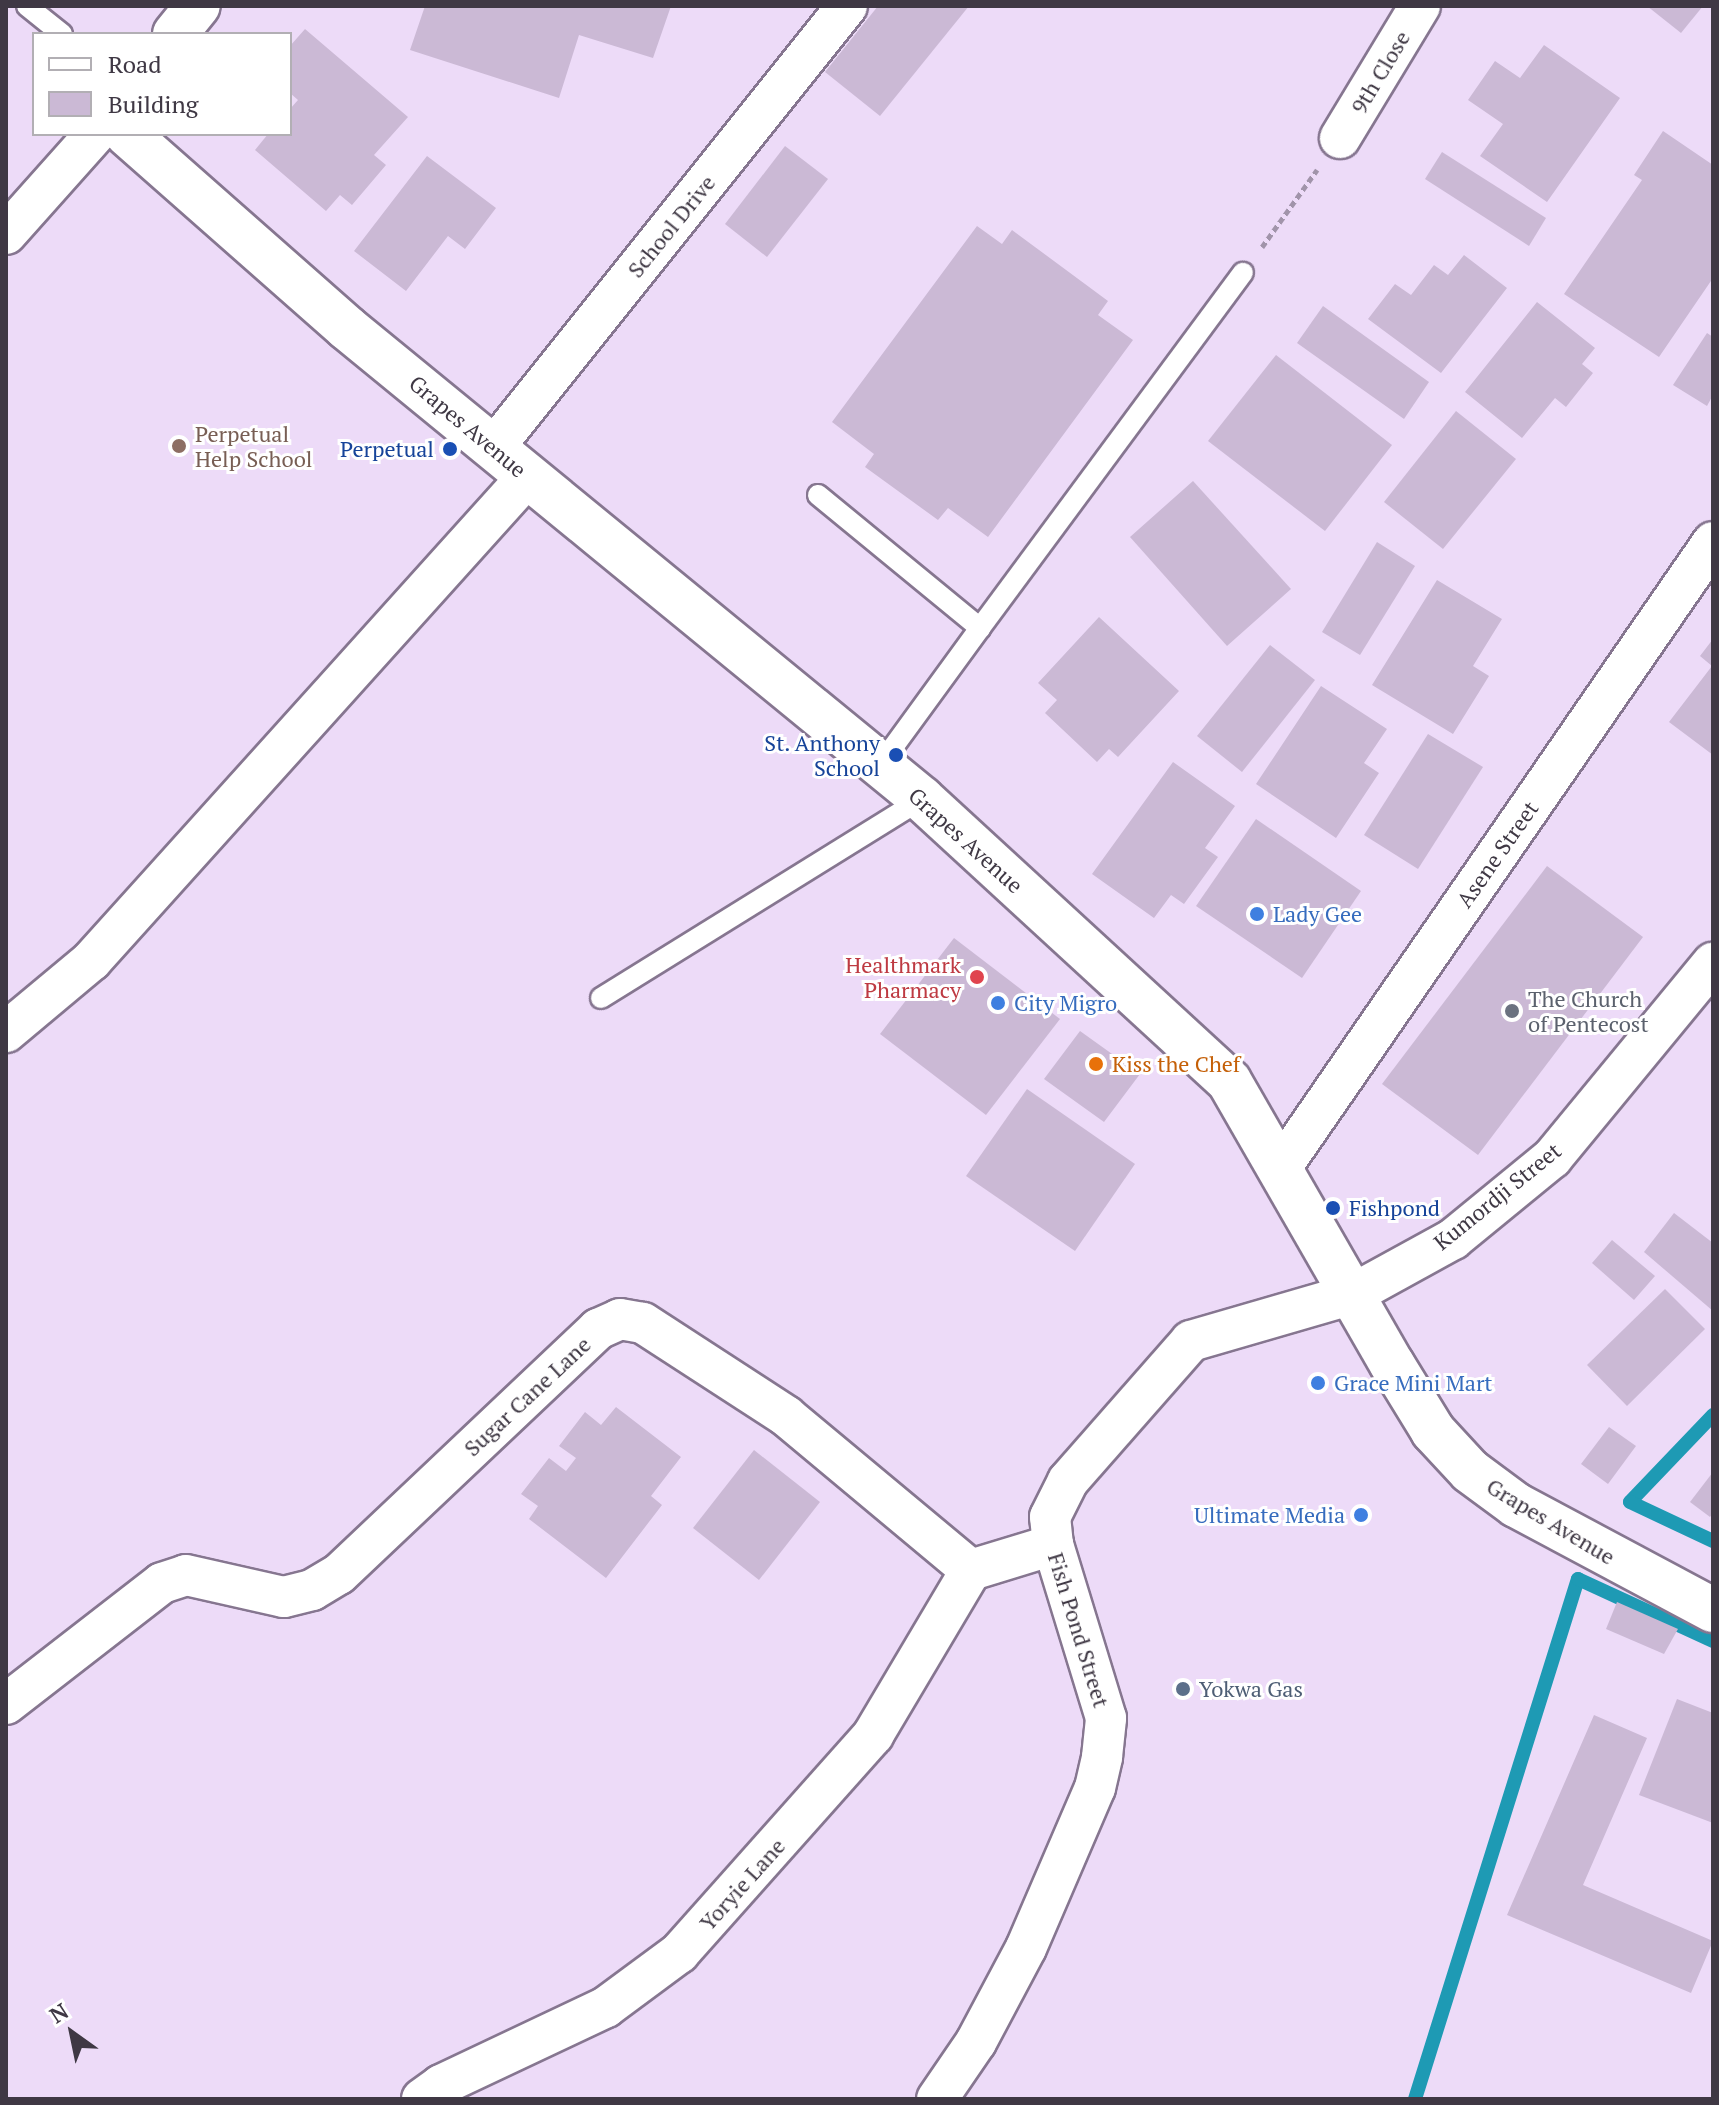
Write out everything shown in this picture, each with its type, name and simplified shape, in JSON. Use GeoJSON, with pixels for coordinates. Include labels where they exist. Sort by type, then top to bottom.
{"type":"FeatureCollection","features":[{"type":"Feature","properties":{"kind":"street"},"geometry":{"type":"LineString","coordinates":[[177,32],[198,6]]}},
{"type":"Feature","properties":{"kind":"street","name":"School Drive"},"geometry":{"type":"LineString","coordinates":[[495,446],[847,6]]}},
{"type":"Feature","properties":{"kind":"street","name":"9th Close"},"geometry":{"type":"LineString","coordinates":[[1340,138],[1420,6]]}},
{"type":"Feature","properties":{"kind":"street"},"geometry":{"type":"LineString","coordinates":[[6,234],[93,136]]}},
{"type":"Feature","properties":{"kind":"street","name":"Grapes Avenue"},"geometry":{"type":"LineString","coordinates":[[129,136],[347,328],[495,446],[922,799],[1229,1081],[1282,1166],[1433,1431],[1470,1471],[1516,1505],[1713,1610]]}},
{"type":"Feature","properties":{"kind":"street"},"geometry":{"type":"LineString","coordinates":[[6,1032],[91,961],[528,476]]}},
{"type":"Feature","properties":{"kind":"street","name":"Asene Street"},"geometry":{"type":"LineString","coordinates":[[1282,1166],[1713,542]]}},
{"type":"Feature","properties":{"kind":"street","name":"Kumordji Street"},"geometry":{"type":"LineString","coordinates":[[1353,1294],[1453,1239],[1552,1158],[1713,963]]}},
{"type":"Feature","properties":{"kind":"street","name":"Fish Pond Street"},"geometry":{"type":"LineString","coordinates":[[937,2099],[976,2042],[1026,1948],[1095,1788],[1102,1757],[1106,1718],[1053,1545],[1050,1517],[1068,1481],[1191,1341],[1353,1294]]}},
{"type":"Feature","properties":{"kind":"street","name":"Sugar Cane Lane"},"geometry":{"type":"LineString","coordinates":[[6,1704],[162,1583],[186,1575],[284,1597],[312,1590],[339,1574],[598,1329],[620,1319],[643,1323],[786,1416],[971,1570]]}},
{"type":"Feature","properties":{"kind":"street"},"geometry":{"type":"LineString","coordinates":[[971,1570],[1053,1545]]}},
{"type":"Feature","properties":{"kind":"street","name":"Yoryie Lane"},"geometry":{"type":"LineString","coordinates":[[422,2099],[606,2007],[679,1953],[873,1735],[971,1570]]}},
{"type":"Feature","properties":{"kind":"lane"},"geometry":{"type":"LineString","coordinates":[[27,6],[60,32]]}},
{"type":"Feature","properties":{"kind":"lane"},"geometry":{"type":"LineString","coordinates":[[880,765],[1243,273]]}},
{"type":"Feature","properties":{"kind":"lane"},"geometry":{"type":"LineString","coordinates":[[818,495],[980,628]]}},
{"type":"Feature","properties":{"kind":"lane"},"geometry":{"type":"LineString","coordinates":[[601,998],[922,799]]}},
{"type":"Feature","properties":{"kind":"path"},"geometry":{"type":"LineString","coordinates":[[1243,273],[1340,138]]}},
{"type":"Feature","properties":{"kind":"building"},"geometry":{"type":"Polygon","coordinates":[[[425,6],[671,6],[653,58],[579,35],[559,98],[410,50],[425,6]]]}},
{"type":"Feature","properties":{"kind":"building"},"geometry":{"type":"Polygon","coordinates":[[[878,6],[969,6],[880,116],[825,72],[878,6]]]}},
{"type":"Feature","properties":{"kind":"building"},"geometry":{"type":"Polygon","coordinates":[[[1647,6],[1703,6],[1681,33],[1647,6]]]}},
{"type":"Feature","properties":{"kind":"building"},"geometry":{"type":"Polygon","coordinates":[[[305,29],[408,117],[374,155],[386,165],[352,205],[340,195],[326,211],[255,150],[266,136],[292,136],[292,107],[298,100],[292,95],[292,44],[305,29]]]}},
{"type":"Feature","properties":{"kind":"building"},"geometry":{"type":"Polygon","coordinates":[[[1544,45],[1620,98],[1547,202],[1480,156],[1503,124],[1468,100],[1495,61],[1520,78],[1544,45]]]}},
{"type":"Feature","properties":{"kind":"building"},"geometry":{"type":"Polygon","coordinates":[[[1663,131],[1713,165],[1713,278],[1659,357],[1564,294],[1642,180],[1634,175],[1663,131]]]}},
{"type":"Feature","properties":{"kind":"building"},"geometry":{"type":"Polygon","coordinates":[[[785,146],[828,179],[767,257],[725,224],[785,146]]]}},
{"type":"Feature","properties":{"kind":"building"},"geometry":{"type":"Polygon","coordinates":[[[1442,152],[1546,218],[1529,246],[1425,179],[1442,152]]]}},
{"type":"Feature","properties":{"kind":"building"},"geometry":{"type":"Polygon","coordinates":[[[427,156],[496,208],[465,249],[448,236],[406,291],[354,251],[427,156]]]}},
{"type":"Feature","properties":{"kind":"building"},"geometry":{"type":"Polygon","coordinates":[[[977,226],[1002,244],[1012,230],[1108,301],[1098,315],[1133,340],[988,537],[948,508],[938,520],[865,467],[874,454],[832,422],[977,226]]]}},
{"type":"Feature","properties":{"kind":"building"},"geometry":{"type":"Polygon","coordinates":[[[1464,255],[1507,288],[1441,373],[1368,319],[1395,284],[1411,295],[1434,265],[1448,275],[1464,255]]]}},
{"type":"Feature","properties":{"kind":"building"},"geometry":{"type":"Polygon","coordinates":[[[1537,302],[1595,348],[1582,364],[1593,373],[1566,407],[1555,398],[1522,438],[1465,392],[1537,302]]]}},
{"type":"Feature","properties":{"kind":"building"},"geometry":{"type":"Polygon","coordinates":[[[1323,306],[1429,382],[1404,419],[1297,343],[1323,306]]]}},
{"type":"Feature","properties":{"kind":"building"},"geometry":{"type":"Polygon","coordinates":[[[1707,333],[1713,337],[1713,395],[1707,406],[1673,385],[1707,333]]]}},
{"type":"Feature","properties":{"kind":"building"},"geometry":{"type":"Polygon","coordinates":[[[1276,355],[1392,445],[1325,531],[1208,441],[1276,355]]]}},
{"type":"Feature","properties":{"kind":"building"},"geometry":{"type":"Polygon","coordinates":[[[1456,411],[1516,459],[1443,549],[1384,502],[1456,411]]]}},
{"type":"Feature","properties":{"kind":"building"},"geometry":{"type":"Polygon","coordinates":[[[1193,481],[1291,589],[1227,646],[1130,537],[1193,481]]]}},
{"type":"Feature","properties":{"kind":"building"},"geometry":{"type":"Polygon","coordinates":[[[1377,542],[1415,566],[1360,655],[1322,632],[1377,542]]]}},
{"type":"Feature","properties":{"kind":"building"},"geometry":{"type":"Polygon","coordinates":[[[1437,580],[1502,619],[1473,666],[1489,676],[1453,734],[1372,685],[1437,580]]]}},
{"type":"Feature","properties":{"kind":"building"},"geometry":{"type":"Polygon","coordinates":[[[1099,617],[1179,691],[1118,757],[1109,749],[1097,762],[1045,713],[1057,700],[1038,683],[1099,617]]]}},
{"type":"Feature","properties":{"kind":"building"},"geometry":{"type":"Polygon","coordinates":[[[1713,639],[1713,755],[1669,722],[1712,666],[1700,656],[1713,639]]]}},
{"type":"Feature","properties":{"kind":"building"},"geometry":{"type":"Polygon","coordinates":[[[1270,645],[1315,680],[1242,772],[1197,736],[1270,645]]]}},
{"type":"Feature","properties":{"kind":"building"},"geometry":{"type":"Polygon","coordinates":[[[1321,686],[1387,729],[1364,763],[1379,773],[1336,838],[1256,784],[1321,686]]]}},
{"type":"Feature","properties":{"kind":"building"},"geometry":{"type":"Polygon","coordinates":[[[1428,734],[1483,767],[1418,869],[1364,835],[1428,734]]]}},
{"type":"Feature","properties":{"kind":"building"},"geometry":{"type":"Polygon","coordinates":[[[1173,762],[1235,806],[1205,848],[1218,857],[1184,904],[1171,895],[1154,918],[1092,874],[1173,762]]]}},
{"type":"Feature","properties":{"kind":"building"},"geometry":{"type":"Polygon","coordinates":[[[1256,819],[1361,891],[1302,978],[1196,906],[1256,819]]]}},
{"type":"Feature","properties":{"kind":"building","name":"The Church of Pentecost"},"geometry":{"type":"Polygon","coordinates":[[[1547,866],[1643,937],[1478,1155],[1382,1084],[1547,866]]]}},
{"type":"Feature","properties":{"kind":"building"},"geometry":{"type":"Polygon","coordinates":[[[954,938],[1060,1019],[986,1115],[880,1034],[954,938]]]}},
{"type":"Feature","properties":{"kind":"building"},"geometry":{"type":"Polygon","coordinates":[[[1080,1031],[1140,1074],[1104,1122],[1044,1079],[1080,1031]]]}},
{"type":"Feature","properties":{"kind":"building"},"geometry":{"type":"Polygon","coordinates":[[[1027,1089],[1135,1164],[1075,1251],[966,1176],[1027,1089]]]}},
{"type":"Feature","properties":{"kind":"building"},"geometry":{"type":"Polygon","coordinates":[[[1674,1213],[1713,1243],[1713,1311],[1644,1252],[1674,1213]]]}},
{"type":"Feature","properties":{"kind":"building"},"geometry":{"type":"Polygon","coordinates":[[[1612,1240],[1655,1276],[1634,1300],[1592,1263],[1612,1240]]]}},
{"type":"Feature","properties":{"kind":"building"},"geometry":{"type":"Polygon","coordinates":[[[1665,1289],[1705,1329],[1627,1406],[1587,1365],[1665,1289]]]}},
{"type":"Feature","properties":{"kind":"building"},"geometry":{"type":"Polygon","coordinates":[[[616,1407],[681,1457],[651,1496],[662,1505],[606,1578],[529,1519],[538,1506],[521,1494],[549,1458],[566,1471],[576,1458],[559,1446],[585,1412],[601,1425],[616,1407]]]}},
{"type":"Feature","properties":{"kind":"building"},"geometry":{"type":"Polygon","coordinates":[[[1609,1427],[1636,1446],[1608,1484],[1581,1464],[1609,1427]]]}},
{"type":"Feature","properties":{"kind":"building"},"geometry":{"type":"Polygon","coordinates":[[[754,1450],[820,1502],[759,1580],[693,1528],[754,1450]]]}},
{"type":"Feature","properties":{"kind":"building"},"geometry":{"type":"Polygon","coordinates":[[[1713,1472],[1713,1513],[1710,1517],[1690,1502],[1713,1472]]]}},
{"type":"Feature","properties":{"kind":"building"},"geometry":{"type":"Polygon","coordinates":[[[1617,1602],[1678,1629],[1664,1654],[1606,1629],[1617,1602]]]}},
{"type":"Feature","properties":{"kind":"building"},"geometry":{"type":"Polygon","coordinates":[[[1677,1699],[1713,1713],[1713,1823],[1639,1795],[1677,1699]]]}},
{"type":"Feature","properties":{"kind":"building"},"geometry":{"type":"Polygon","coordinates":[[[1594,1715],[1647,1738],[1583,1885],[1713,1941],[1691,1993],[1507,1915],[1594,1715]]]}},
{"type":"Feature","properties":{"kind":"waterway"},"geometry":{"type":"LineString","coordinates":[[1713,1415],[1630,1502],[1713,1541]]}},
{"type":"Feature","properties":{"kind":"waterway"},"geometry":{"type":"LineString","coordinates":[[1415,2099],[1578,1579],[1713,1641]]}},
{"type":"Feature","properties":{"kind":"place","name":"Perpetual Help School"},"geometry":{"type":"Point","coordinates":[179,446]}},
{"type":"Feature","properties":{"kind":"place","name":"Perpetual"},"geometry":{"type":"Point","coordinates":[450,449]}},
{"type":"Feature","properties":{"kind":"place","name":"St. Anthony School"},"geometry":{"type":"Point","coordinates":[896,755]}},
{"type":"Feature","properties":{"kind":"place","name":"Lady Gee"},"geometry":{"type":"Point","coordinates":[1257,914]}},
{"type":"Feature","properties":{"kind":"place","name":"Healthmark Pharmacy"},"geometry":{"type":"Point","coordinates":[977,977]}},
{"type":"Feature","properties":{"kind":"place","name":"City Migro"},"geometry":{"type":"Point","coordinates":[998,1003]}},
{"type":"Feature","properties":{"kind":"place","name":"The Church of Pentecost"},"geometry":{"type":"Point","coordinates":[1512,1011]}},
{"type":"Feature","properties":{"kind":"place","name":"Kiss the Chef"},"geometry":{"type":"Point","coordinates":[1096,1064]}},
{"type":"Feature","properties":{"kind":"place","name":"Fishpond"},"geometry":{"type":"Point","coordinates":[1333,1208]}},
{"type":"Feature","properties":{"kind":"place","name":"Grace Mini Mart"},"geometry":{"type":"Point","coordinates":[1318,1383]}},
{"type":"Feature","properties":{"kind":"place","name":"Ultimate Media"},"geometry":{"type":"Point","coordinates":[1361,1515]}},
{"type":"Feature","properties":{"kind":"place","name":"Yokwa Gas"},"geometry":{"type":"Point","coordinates":[1183,1689]}}]}
